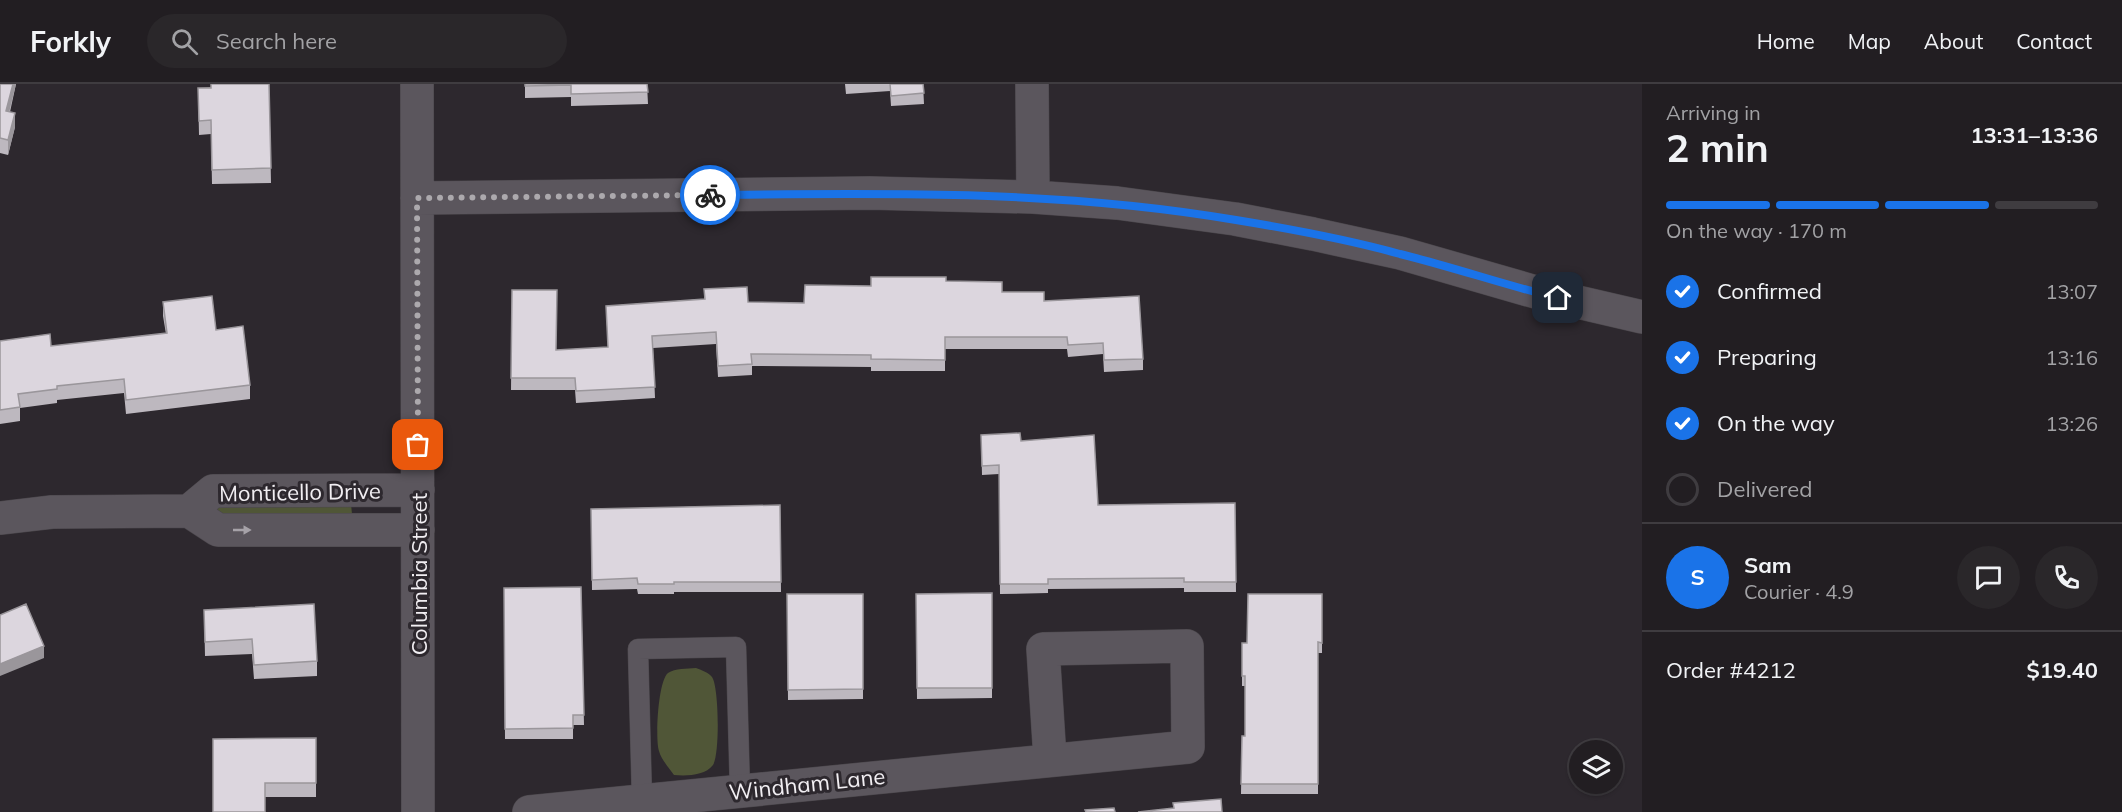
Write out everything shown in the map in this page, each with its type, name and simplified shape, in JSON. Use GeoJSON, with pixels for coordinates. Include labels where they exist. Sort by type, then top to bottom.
{"type":"FeatureCollection","features":[{"type":"Feature","properties":{"kind":"street","name":"Columbia Street"},"geometry":{"type":"LineString","coordinates":[[417,84],[418,812]]}},
{"type":"Feature","properties":{"kind":"street"},"geometry":{"type":"LineString","coordinates":[[1032,84],[1033,197]]}},
{"type":"Feature","properties":{"kind":"street"},"geometry":{"type":"LineString","coordinates":[[417,198],[870,193],[1033,197],[1117,203],[1234,219],[1313,234],[1400,253],[1539,293],[1642,317]]}},
{"type":"Feature","properties":{"kind":"street","name":"Monticello Drive"},"geometry":{"type":"LineString","coordinates":[[189,511],[213,491],[418,490]]}},
{"type":"Feature","properties":{"kind":"street","name":"Monticello Drive"},"geometry":{"type":"LineString","coordinates":[[0,518],[51,512],[189,511],[218,530],[418,530]]}},
{"type":"Feature","properties":{"kind":"street","name":"Windham Lane"},"geometry":{"type":"LineString","coordinates":[[529,812],[1188,747],[1187,646],[1043,649],[1050,759]]}},
{"type":"Feature","properties":{"kind":"lane"},"geometry":{"type":"LineString","coordinates":[[642,800],[638,650],[736,647],[740,791]]}},
{"type":"Feature","properties":{"kind":"green space"},"geometry":{"type":"Polygon","coordinates":[[[351,504],[352,514],[208,516],[206,507],[351,504]]]}},
{"type":"Feature","properties":{"kind":"green space"},"geometry":{"type":"Polygon","coordinates":[[[696,668],[710,675],[714,683],[718,721],[715,758],[710,769],[690,775],[674,775],[661,757],[658,745],[657,723],[662,687],[671,671],[696,668]]]}},
{"type":"Feature","properties":{"kind":"building"},"geometry":{"type":"Polygon","coordinates":[[[0,84],[13,84],[6,111],[15,113],[8,140],[0,138],[0,84]]]}},
{"type":"Feature","properties":{"kind":"building"},"geometry":{"type":"Polygon","coordinates":[[[211,84],[269,84],[271,168],[212,170],[211,120],[199,121],[198,88],[211,88],[211,84]]]}},
{"type":"Feature","properties":{"kind":"building"},"geometry":{"type":"Polygon","coordinates":[[[525,84],[647,84],[648,92],[571,94],[571,85],[525,86],[525,84]]]}},
{"type":"Feature","properties":{"kind":"building"},"geometry":{"type":"Polygon","coordinates":[[[890,84],[923,84],[924,93],[891,96],[890,84]]]}},
{"type":"Feature","properties":{"kind":"building"},"geometry":{"type":"Polygon","coordinates":[[[871,277],[946,277],[946,281],[1002,282],[1002,292],[1044,292],[1044,301],[1139,296],[1143,359],[1104,360],[1103,343],[1068,345],[1067,337],[945,337],[945,360],[871,359],[871,355],[751,354],[752,364],[718,366],[716,332],[652,336],[655,387],[576,391],[575,378],[511,378],[512,290],[557,290],[556,350],[608,347],[606,306],[705,299],[704,289],[747,287],[748,302],[804,303],[805,285],[871,286],[871,277]]]}},
{"type":"Feature","properties":{"kind":"building"},"geometry":{"type":"Polygon","coordinates":[[[212,296],[216,330],[243,326],[250,385],[126,400],[124,379],[57,386],[57,389],[18,394],[20,407],[0,410],[0,341],[50,334],[51,346],[167,333],[163,302],[212,296]]]}},
{"type":"Feature","properties":{"kind":"building"},"geometry":{"type":"Polygon","coordinates":[[[1020,433],[1021,441],[1094,435],[1098,505],[1235,503],[1236,582],[1184,582],[1184,578],[1048,579],[1048,584],[1000,584],[999,465],[982,466],[981,435],[1020,433]]]}},
{"type":"Feature","properties":{"kind":"building"},"geometry":{"type":"Polygon","coordinates":[[[780,505],[781,582],[638,584],[637,578],[592,580],[591,509],[780,505]]]}},
{"type":"Feature","properties":{"kind":"building"},"geometry":{"type":"Polygon","coordinates":[[[581,587],[584,715],[573,715],[573,728],[505,729],[504,588],[581,587]]]}},
{"type":"Feature","properties":{"kind":"building"},"geometry":{"type":"Polygon","coordinates":[[[992,593],[992,688],[917,688],[916,594],[992,593]]]}},
{"type":"Feature","properties":{"kind":"building"},"geometry":{"type":"Polygon","coordinates":[[[787,594],[863,594],[863,689],[788,690],[787,594]]]}},
{"type":"Feature","properties":{"kind":"building"},"geometry":{"type":"Polygon","coordinates":[[[1248,594],[1322,594],[1322,643],[1318,642],[1318,784],[1241,784],[1242,736],[1245,736],[1245,676],[1242,676],[1242,643],[1247,643],[1248,594]]]}},
{"type":"Feature","properties":{"kind":"building"},"geometry":{"type":"Polygon","coordinates":[[[26,604],[44,646],[0,664],[0,615],[26,604]]]}},
{"type":"Feature","properties":{"kind":"building"},"geometry":{"type":"Polygon","coordinates":[[[314,604],[317,661],[254,665],[252,639],[205,642],[204,610],[314,604]]]}},
{"type":"Feature","properties":{"kind":"building"},"geometry":{"type":"Polygon","coordinates":[[[316,738],[316,783],[265,783],[265,812],[213,812],[213,739],[316,738]]]}},
{"type":"Feature","properties":{"kind":"building"},"geometry":{"type":"Polygon","coordinates":[[[1221,799],[1222,812],[1138,812],[1174,808],[1173,803],[1221,799]]]}},
{"type":"Feature","properties":{"kind":"building"},"geometry":{"type":"Polygon","coordinates":[[[1114,808],[1115,812],[1086,812],[1085,810],[1114,808]]]}},
{"type":"Feature","properties":{"kind":"way so far"},"geometry":{"type":"LineString","coordinates":[[418,445],[417,198],[710,195]]}},
{"type":"Feature","properties":{"kind":"route"},"geometry":{"type":"LineString","coordinates":[[710,195],[870,193],[1033,197],[1117,203],[1234,219],[1313,234],[1400,253],[1558,298]]}}]}
